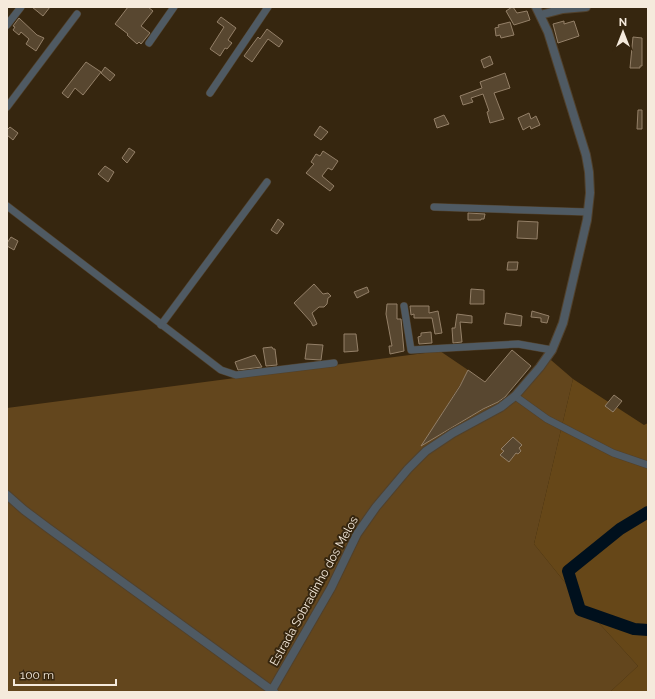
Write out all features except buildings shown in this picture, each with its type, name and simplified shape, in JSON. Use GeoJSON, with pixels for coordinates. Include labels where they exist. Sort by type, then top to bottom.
{"type":"FeatureCollection","features":[{"type":"Feature","properties":{"kind":"street"},"geometry":{"type":"LineString","coordinates":[[7,25],[22,7]]}},
{"type":"Feature","properties":{"kind":"street"},"geometry":{"type":"LineString","coordinates":[[149,43],[174,7]]}},
{"type":"Feature","properties":{"kind":"street"},"geometry":{"type":"LineString","coordinates":[[210,93],[268,7]]}},
{"type":"Feature","properties":{"kind":"street","name":"Estrada Sobradinho dos Melos"},"geometry":{"type":"LineString","coordinates":[[7,495],[42,524],[272,691],[331,588],[357,534],[376,507],[408,469],[426,451],[453,432],[501,407],[515,396],[540,367],[552,350],[565,317],[588,212],[590,193],[589,172],[586,155],[548,32],[536,7]]}},
{"type":"Feature","properties":{"kind":"street"},"geometry":{"type":"LineString","coordinates":[[540,15],[563,9],[586,7]]}},
{"type":"Feature","properties":{"kind":"street"},"geometry":{"type":"LineString","coordinates":[[7,107],[78,14]]}},
{"type":"Feature","properties":{"kind":"street"},"geometry":{"type":"LineString","coordinates":[[161,325],[266,182]]}},
{"type":"Feature","properties":{"kind":"street"},"geometry":{"type":"LineString","coordinates":[[7,206],[220,370],[236,375],[334,362]]}},
{"type":"Feature","properties":{"kind":"street"},"geometry":{"type":"LineString","coordinates":[[434,207],[588,212]]}},
{"type":"Feature","properties":{"kind":"street"},"geometry":{"type":"LineString","coordinates":[[404,306],[411,350],[518,344],[552,350]]}},
{"type":"Feature","properties":{"kind":"street"},"geometry":{"type":"LineString","coordinates":[[515,396],[547,418],[613,453],[648,465]]}},
{"type":"Feature","properties":{"kind":"shaded area"},"geometry":{"type":"Polygon","coordinates":[[[440,351],[468,370],[422,445],[482,410],[507,398],[533,369],[544,354],[573,379],[534,544],[588,611],[638,666],[610,692],[7,692],[7,408],[440,351]]]}},
{"type":"Feature","properties":{"kind":"shaded area"},"geometry":{"type":"Polygon","coordinates":[[[573,379],[644,425],[648,423],[648,692],[610,692],[638,666],[588,611],[534,544],[573,379]]]}},
{"type":"Feature","properties":{"kind":"waterway"},"geometry":{"type":"LineString","coordinates":[[648,512],[620,529],[568,571],[580,610],[634,629],[648,630]]}}]}
